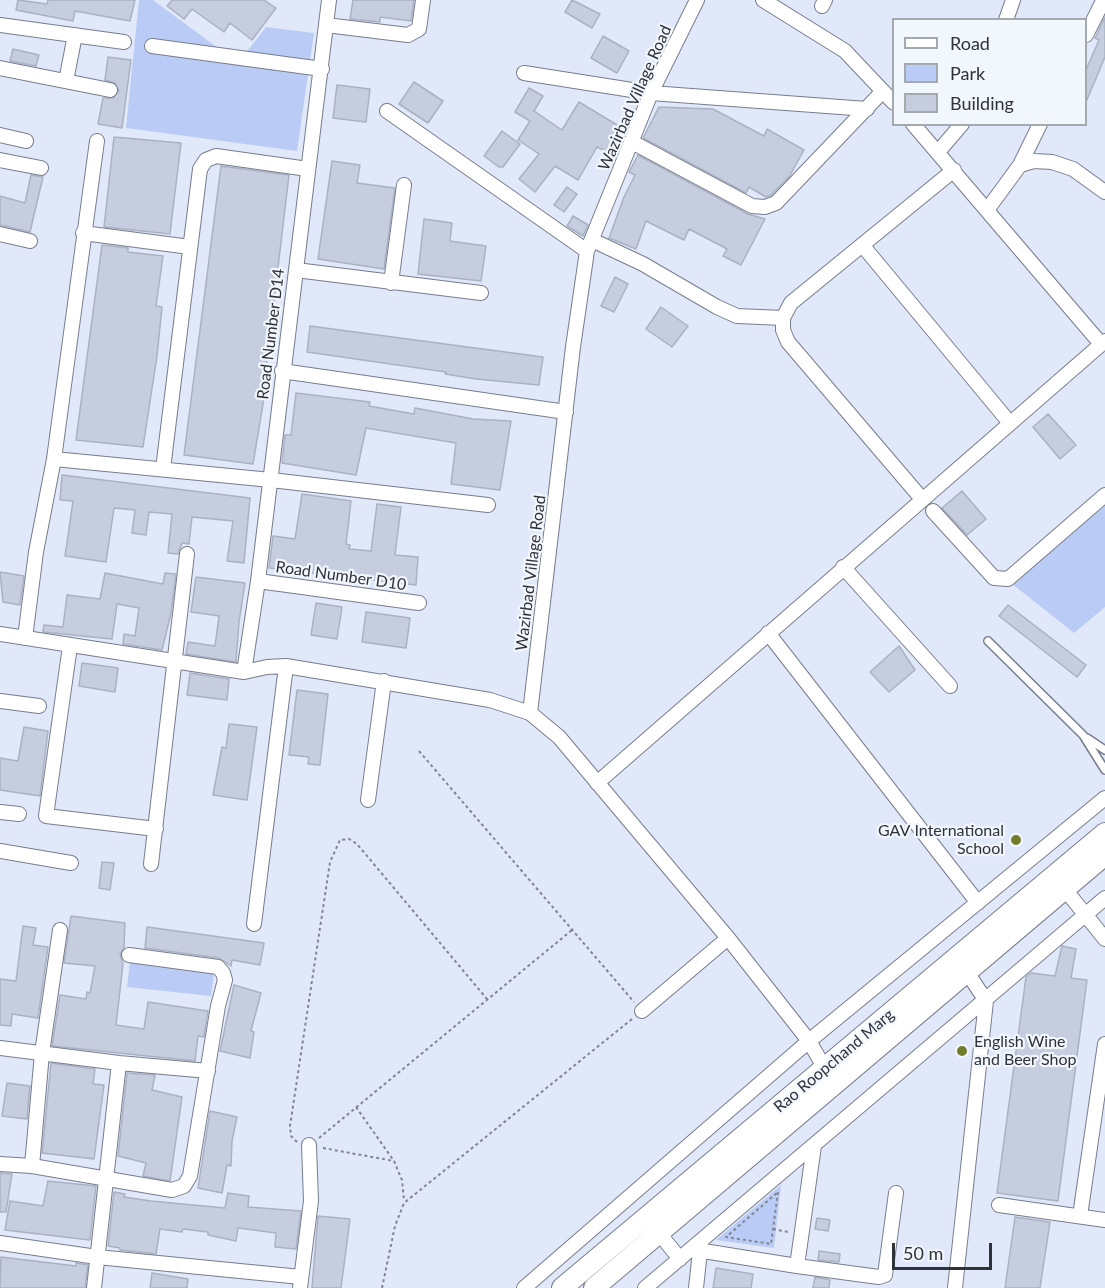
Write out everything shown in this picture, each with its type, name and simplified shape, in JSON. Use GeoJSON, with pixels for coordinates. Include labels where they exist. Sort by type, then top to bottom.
{"type":"FeatureCollection","features":[{"type":"Feature","properties":{"kind":"main road","name":"Rao Roopchand Marg"},"geometry":{"type":"LineString","coordinates":[[562,1288],[653,1226],[967,972],[1060,883],[1105,833]]}},
{"type":"Feature","properties":{"kind":"main road","name":"Rao Roopchand Marg"},"geometry":{"type":"LineString","coordinates":[[594,1288],[653,1226],[825,1069],[1060,883],[1105,855]]}},
{"type":"Feature","properties":{"kind":"street","name":"Road Number D14"},"geometry":{"type":"LineString","coordinates":[[244,672],[271,480],[282,371],[329,0]]}},
{"type":"Feature","properties":{"kind":"street"},"geometry":{"type":"LineString","coordinates":[[326,25],[408,35],[420,29],[423,0]]}},
{"type":"Feature","properties":{"kind":"street","name":"Wazirbad Village Road"},"geometry":{"type":"LineString","coordinates":[[530,713],[566,412],[590,246],[651,93],[698,0]]}},
{"type":"Feature","properties":{"kind":"street"},"geometry":{"type":"LineString","coordinates":[[763,0],[845,51],[892,101]]}},
{"type":"Feature","properties":{"kind":"street"},"geometry":{"type":"LineString","coordinates":[[1007,18],[1013,0]]}},
{"type":"Feature","properties":{"kind":"street"},"geometry":{"type":"LineString","coordinates":[[1087,33],[1103,1]]}},
{"type":"Feature","properties":{"kind":"street"},"geometry":{"type":"LineString","coordinates":[[0,25],[124,42]]}},
{"type":"Feature","properties":{"kind":"street"},"geometry":{"type":"LineString","coordinates":[[66,81],[75,35]]}},
{"type":"Feature","properties":{"kind":"street"},"geometry":{"type":"LineString","coordinates":[[152,46],[322,69]]}},
{"type":"Feature","properties":{"kind":"street"},"geometry":{"type":"LineString","coordinates":[[0,68],[110,90]]}},
{"type":"Feature","properties":{"kind":"street"},"geometry":{"type":"LineString","coordinates":[[524,73],[651,93],[867,109]]}},
{"type":"Feature","properties":{"kind":"street"},"geometry":{"type":"LineString","coordinates":[[632,142],[752,206],[765,207],[776,203],[883,91]]}},
{"type":"Feature","properties":{"kind":"street"},"geometry":{"type":"LineString","coordinates":[[387,111],[590,246],[643,264],[717,308],[737,316],[783,318]]}},
{"type":"Feature","properties":{"kind":"street"},"geometry":{"type":"LineString","coordinates":[[597,783],[1103,342],[915,126]]}},
{"type":"Feature","properties":{"kind":"street"},"geometry":{"type":"LineString","coordinates":[[938,152],[960,126]]}},
{"type":"Feature","properties":{"kind":"street"},"geometry":{"type":"LineString","coordinates":[[987,210],[1020,165],[1039,126]]}},
{"type":"Feature","properties":{"kind":"street"},"geometry":{"type":"LineString","coordinates":[[0,135],[26,141]]}},
{"type":"Feature","properties":{"kind":"street"},"geometry":{"type":"LineString","coordinates":[[25,638],[36,552],[54,459],[97,141]]}},
{"type":"Feature","properties":{"kind":"street"},"geometry":{"type":"LineString","coordinates":[[163,469],[200,169],[206,160],[216,156],[308,169]]}},
{"type":"Feature","properties":{"kind":"street"},"geometry":{"type":"LineString","coordinates":[[0,160],[41,168]]}},
{"type":"Feature","properties":{"kind":"street"},"geometry":{"type":"LineString","coordinates":[[1020,165],[1052,162],[1073,169],[1105,192]]}},
{"type":"Feature","properties":{"kind":"street"},"geometry":{"type":"LineString","coordinates":[[922,499],[788,342],[783,330],[783,318],[791,303],[954,170]]}},
{"type":"Feature","properties":{"kind":"street"},"geometry":{"type":"LineString","coordinates":[[392,283],[404,185]]}},
{"type":"Feature","properties":{"kind":"street"},"geometry":{"type":"LineString","coordinates":[[83,233],[190,247]]}},
{"type":"Feature","properties":{"kind":"street"},"geometry":{"type":"LineString","coordinates":[[0,234],[30,241]]}},
{"type":"Feature","properties":{"kind":"street"},"geometry":{"type":"LineString","coordinates":[[862,246],[1009,422]]}},
{"type":"Feature","properties":{"kind":"street"},"geometry":{"type":"LineString","coordinates":[[296,270],[481,293]]}},
{"type":"Feature","properties":{"kind":"street"},"geometry":{"type":"LineString","coordinates":[[282,371],[566,412]]}},
{"type":"Feature","properties":{"kind":"street"},"geometry":{"type":"LineString","coordinates":[[54,459],[271,480],[488,505]]}},
{"type":"Feature","properties":{"kind":"street"},"geometry":{"type":"LineString","coordinates":[[933,511],[989,574],[994,578],[1008,579],[1105,495]]}},
{"type":"Feature","properties":{"kind":"street"},"geometry":{"type":"LineString","coordinates":[[151,864],[187,554]]}},
{"type":"Feature","properties":{"kind":"street"},"geometry":{"type":"LineString","coordinates":[[843,567],[950,686]]}},
{"type":"Feature","properties":{"kind":"street","name":"Road Number D10"},"geometry":{"type":"LineString","coordinates":[[258,581],[419,603]]}},
{"type":"Feature","properties":{"kind":"street"},"geometry":{"type":"LineString","coordinates":[[768,633],[978,903]]}},
{"type":"Feature","properties":{"kind":"street"},"geometry":{"type":"LineString","coordinates":[[0,634],[244,672],[286,666],[490,700],[530,713],[559,737],[728,938],[809,1041],[825,1069]]}},
{"type":"Feature","properties":{"kind":"street"},"geometry":{"type":"LineString","coordinates":[[70,646],[46,816],[156,829]]}},
{"type":"Feature","properties":{"kind":"street"},"geometry":{"type":"LineString","coordinates":[[254,924],[286,666]]}},
{"type":"Feature","properties":{"kind":"street"},"geometry":{"type":"LineString","coordinates":[[368,800],[384,681]]}},
{"type":"Feature","properties":{"kind":"street"},"geometry":{"type":"LineString","coordinates":[[0,700],[39,706]]}},
{"type":"Feature","properties":{"kind":"street"},"geometry":{"type":"LineString","coordinates":[[524,1288],[809,1041],[1105,798]]}},
{"type":"Feature","properties":{"kind":"street"},"geometry":{"type":"LineString","coordinates":[[0,812],[19,814]]}},
{"type":"Feature","properties":{"kind":"street"},"geometry":{"type":"LineString","coordinates":[[0,851],[71,863]]}},
{"type":"Feature","properties":{"kind":"street"},"geometry":{"type":"LineString","coordinates":[[1060,883],[1105,939]]}},
{"type":"Feature","properties":{"kind":"street"},"geometry":{"type":"LineString","coordinates":[[645,1288],[680,1259],[696,1250],[814,1146],[1105,898]]}},
{"type":"Feature","properties":{"kind":"street"},"geometry":{"type":"LineString","coordinates":[[32,1166],[42,1053],[60,930]]}},
{"type":"Feature","properties":{"kind":"street"},"geometry":{"type":"LineString","coordinates":[[642,1011],[728,938]]}},
{"type":"Feature","properties":{"kind":"street"},"geometry":{"type":"LineString","coordinates":[[0,1164],[32,1166],[172,1190],[184,1186],[190,1176],[225,980],[218,967],[129,956]]}},
{"type":"Feature","properties":{"kind":"street"},"geometry":{"type":"LineString","coordinates":[[960,1288],[955,1288],[986,1001],[967,972]]}},
{"type":"Feature","properties":{"kind":"street"},"geometry":{"type":"LineString","coordinates":[[1080,1216],[1105,1045]]}},
{"type":"Feature","properties":{"kind":"street"},"geometry":{"type":"LineString","coordinates":[[0,1048],[118,1063],[208,1071]]}},
{"type":"Feature","properties":{"kind":"street"},"geometry":{"type":"LineString","coordinates":[[94,1288],[118,1063]]}},
{"type":"Feature","properties":{"kind":"street"},"geometry":{"type":"LineString","coordinates":[[0,1243],[301,1282],[311,1201],[309,1145]]}},
{"type":"Feature","properties":{"kind":"street"},"geometry":{"type":"LineString","coordinates":[[797,1266],[814,1146]]}},
{"type":"Feature","properties":{"kind":"street"},"geometry":{"type":"LineString","coordinates":[[696,1250],[879,1277],[885,1275],[896,1193]]}},
{"type":"Feature","properties":{"kind":"street"},"geometry":{"type":"LineString","coordinates":[[999,1205],[1105,1220]]}},
{"type":"Feature","properties":{"kind":"street"},"geometry":{"type":"LineString","coordinates":[[653,1226],[680,1259]]}},
{"type":"Feature","properties":{"kind":"street"},"geometry":{"type":"LineString","coordinates":[[696,1250],[696,1288]]}},
{"type":"Feature","properties":{"kind":"lane"},"geometry":{"type":"LineString","coordinates":[[922,499],[933,511]]}},
{"type":"Feature","properties":{"kind":"lane"},"geometry":{"type":"LineString","coordinates":[[988,641],[1083,735],[1105,750]]}},
{"type":"Feature","properties":{"kind":"lane"},"geometry":{"type":"LineString","coordinates":[[1083,735],[1105,770]]}},
{"type":"Feature","properties":{"kind":"path"},"geometry":{"type":"LineString","coordinates":[[404,1203],[642,1011],[419,751]]}},
{"type":"Feature","properties":{"kind":"path"},"geometry":{"type":"LineString","coordinates":[[394,1161],[298,1143],[291,1136],[290,1126],[330,862],[340,840],[349,839],[357,844],[487,999]]}},
{"type":"Feature","properties":{"kind":"path"},"geometry":{"type":"LineString","coordinates":[[309,1145],[572,930]]}},
{"type":"Feature","properties":{"kind":"path"},"geometry":{"type":"LineString","coordinates":[[356,1107],[394,1161],[402,1180],[404,1203],[396,1226],[382,1288]]}},
{"type":"Feature","properties":{"kind":"path"},"geometry":{"type":"LineString","coordinates":[[778,1192],[774,1220],[771,1244],[726,1237],[778,1192]]}},
{"type":"Feature","properties":{"kind":"green space"},"geometry":{"type":"Polygon","coordinates":[[[139,0],[153,0],[238,63],[266,27],[314,33],[297,151],[126,128],[139,0]]]}},
{"type":"Feature","properties":{"kind":"green space"},"geometry":{"type":"Polygon","coordinates":[[[1105,502],[1105,607],[1074,633],[1011,583],[1105,502]]]}},
{"type":"Feature","properties":{"kind":"green space"},"geometry":{"type":"Polygon","coordinates":[[[130,962],[214,973],[211,996],[127,987],[130,962]]]}},
{"type":"Feature","properties":{"kind":"green space"},"geometry":{"type":"Polygon","coordinates":[[[781,1185],[774,1248],[716,1240],[781,1185]]]}},
{"type":"Feature","properties":{"kind":"building"},"geometry":{"type":"Polygon","coordinates":[[[18,0],[47,4],[48,0],[135,0],[130,21],[75,11],[73,21],[16,10],[18,0]]]}},
{"type":"Feature","properties":{"kind":"building"},"geometry":{"type":"Polygon","coordinates":[[[172,0],[264,0],[276,8],[252,40],[230,23],[224,32],[192,9],[184,19],[167,6],[172,0]]]}},
{"type":"Feature","properties":{"kind":"building"},"geometry":{"type":"Polygon","coordinates":[[[353,0],[414,0],[411,21],[380,17],[380,22],[350,19],[353,0]]]}},
{"type":"Feature","properties":{"kind":"building"},"geometry":{"type":"Polygon","coordinates":[[[572,0],[600,14],[592,28],[565,12],[572,0]]]}},
{"type":"Feature","properties":{"kind":"building"},"geometry":{"type":"Polygon","coordinates":[[[1105,17],[1105,57],[1087,100],[1087,68],[1099,40],[1095,38],[1105,17]]]}},
{"type":"Feature","properties":{"kind":"building"},"geometry":{"type":"Polygon","coordinates":[[[603,36],[629,51],[617,73],[591,58],[603,36]]]}},
{"type":"Feature","properties":{"kind":"building"},"geometry":{"type":"Polygon","coordinates":[[[13,49],[39,55],[36,66],[10,61],[13,49]]]}},
{"type":"Feature","properties":{"kind":"building"},"geometry":{"type":"Polygon","coordinates":[[[108,57],[131,60],[122,128],[98,124],[103,98],[113,98],[119,91],[115,83],[105,80],[108,57]]]}},
{"type":"Feature","properties":{"kind":"building"},"geometry":{"type":"Polygon","coordinates":[[[414,82],[443,101],[428,123],[399,104],[414,82]]]}},
{"type":"Feature","properties":{"kind":"building"},"geometry":{"type":"Polygon","coordinates":[[[337,85],[370,89],[366,122],[333,118],[337,85]]]}},
{"type":"Feature","properties":{"kind":"building"},"geometry":{"type":"Polygon","coordinates":[[[529,88],[543,96],[534,111],[562,130],[579,102],[617,125],[614,132],[619,134],[610,153],[597,147],[578,180],[555,166],[535,192],[519,179],[539,154],[518,140],[530,121],[515,112],[529,88]]]}},
{"type":"Feature","properties":{"kind":"building"},"geometry":{"type":"Polygon","coordinates":[[[659,107],[713,109],[764,136],[767,129],[804,150],[789,177],[771,195],[766,197],[749,187],[746,193],[643,138],[659,107]]]}},
{"type":"Feature","properties":{"kind":"building"},"geometry":{"type":"Polygon","coordinates":[[[502,131],[520,144],[503,167],[499,167],[484,156],[502,131]]]}},
{"type":"Feature","properties":{"kind":"building"},"geometry":{"type":"Polygon","coordinates":[[[114,137],[181,143],[170,234],[104,227],[114,137]]]}},
{"type":"Feature","properties":{"kind":"building"},"geometry":{"type":"Polygon","coordinates":[[[638,155],[748,214],[765,219],[741,265],[723,256],[727,249],[689,229],[684,240],[646,221],[636,249],[609,238],[635,175],[629,172],[638,155]]]}},
{"type":"Feature","properties":{"kind":"building"},"geometry":{"type":"Polygon","coordinates":[[[332,161],[360,165],[357,183],[395,188],[384,269],[318,259],[332,161]]]}},
{"type":"Feature","properties":{"kind":"building"},"geometry":{"type":"Polygon","coordinates":[[[221,166],[289,175],[266,368],[269,368],[253,464],[184,455],[221,166]]]}},
{"type":"Feature","properties":{"kind":"building"},"geometry":{"type":"Polygon","coordinates":[[[31,175],[43,177],[30,232],[0,225],[0,196],[25,203],[31,175]]]}},
{"type":"Feature","properties":{"kind":"building"},"geometry":{"type":"Polygon","coordinates":[[[567,187],[577,194],[564,212],[554,205],[567,187]]]}},
{"type":"Feature","properties":{"kind":"building"},"geometry":{"type":"Polygon","coordinates":[[[573,216],[588,225],[583,236],[567,226],[573,216]]]}},
{"type":"Feature","properties":{"kind":"building"},"geometry":{"type":"Polygon","coordinates":[[[424,219],[452,223],[450,241],[486,246],[481,281],[418,274],[424,219]]]}},
{"type":"Feature","properties":{"kind":"building"},"geometry":{"type":"Polygon","coordinates":[[[102,245],[128,248],[128,252],[163,256],[156,306],[162,307],[157,356],[143,447],[76,440],[102,245]]]}},
{"type":"Feature","properties":{"kind":"building"},"geometry":{"type":"Polygon","coordinates":[[[615,277],[628,284],[614,312],[601,306],[615,277]]]}},
{"type":"Feature","properties":{"kind":"building"},"geometry":{"type":"Polygon","coordinates":[[[661,307],[688,326],[672,347],[646,329],[661,307]]]}},
{"type":"Feature","properties":{"kind":"building"},"geometry":{"type":"Polygon","coordinates":[[[310,326],[543,357],[539,385],[476,379],[445,374],[446,372],[307,352],[310,326]]]}},
{"type":"Feature","properties":{"kind":"building"},"geometry":{"type":"Polygon","coordinates":[[[296,393],[370,402],[369,406],[414,414],[415,408],[473,419],[511,421],[500,490],[451,484],[456,443],[366,428],[356,475],[282,463],[285,435],[291,435],[296,393]]]}},
{"type":"Feature","properties":{"kind":"building"},"geometry":{"type":"Polygon","coordinates":[[[1048,414],[1076,445],[1060,459],[1033,427],[1048,414]]]}},
{"type":"Feature","properties":{"kind":"building"},"geometry":{"type":"Polygon","coordinates":[[[62,475],[250,498],[244,563],[227,561],[233,521],[192,517],[189,544],[182,543],[178,554],[168,553],[172,514],[149,512],[146,535],[132,533],[135,510],[114,508],[106,562],[65,556],[73,501],[60,500],[62,475]]]}},
{"type":"Feature","properties":{"kind":"building"},"geometry":{"type":"Polygon","coordinates":[[[962,491],[986,519],[967,535],[942,508],[962,491]]]}},
{"type":"Feature","properties":{"kind":"building"},"geometry":{"type":"Polygon","coordinates":[[[302,494],[351,501],[346,544],[350,545],[349,549],[371,551],[377,504],[401,507],[395,555],[418,557],[416,585],[269,568],[273,536],[295,539],[302,494]]]}},
{"type":"Feature","properties":{"kind":"building"},"geometry":{"type":"Polygon","coordinates":[[[0,572],[24,576],[20,605],[3,602],[0,572]]]}},
{"type":"Feature","properties":{"kind":"building"},"geometry":{"type":"Polygon","coordinates":[[[105,573],[163,584],[165,573],[176,574],[171,613],[162,650],[123,644],[124,634],[135,636],[139,608],[117,604],[112,639],[43,632],[44,625],[63,627],[67,595],[100,599],[105,573]]]}},
{"type":"Feature","properties":{"kind":"building"},"geometry":{"type":"Polygon","coordinates":[[[196,577],[245,583],[236,662],[186,654],[188,642],[215,646],[219,616],[191,612],[196,577]]]}},
{"type":"Feature","properties":{"kind":"building"},"geometry":{"type":"Polygon","coordinates":[[[316,603],[342,607],[337,639],[311,635],[316,603]]]}},
{"type":"Feature","properties":{"kind":"building"},"geometry":{"type":"Polygon","coordinates":[[[1008,605],[1086,665],[1077,677],[999,616],[1008,605]]]}},
{"type":"Feature","properties":{"kind":"building"},"geometry":{"type":"Polygon","coordinates":[[[366,612],[410,618],[406,648],[362,642],[366,612]]]}},
{"type":"Feature","properties":{"kind":"building"},"geometry":{"type":"Polygon","coordinates":[[[899,646],[915,670],[889,692],[870,672],[899,646]]]}},
{"type":"Feature","properties":{"kind":"building"},"geometry":{"type":"Polygon","coordinates":[[[82,663],[118,668],[115,692],[79,686],[82,663]]]}},
{"type":"Feature","properties":{"kind":"building"},"geometry":{"type":"Polygon","coordinates":[[[190,673],[229,679],[227,700],[187,695],[190,673]]]}},
{"type":"Feature","properties":{"kind":"building"},"geometry":{"type":"Polygon","coordinates":[[[297,690],[328,694],[320,765],[308,764],[309,757],[289,755],[297,690]]]}},
{"type":"Feature","properties":{"kind":"building"},"geometry":{"type":"Polygon","coordinates":[[[229,724],[257,727],[247,800],[213,795],[222,747],[226,748],[229,724]]]}},
{"type":"Feature","properties":{"kind":"building"},"geometry":{"type":"Polygon","coordinates":[[[24,727],[48,731],[40,796],[0,790],[0,758],[18,761],[24,727]]]}},
{"type":"Feature","properties":{"kind":"building"},"geometry":{"type":"Polygon","coordinates":[[[102,862],[114,863],[110,890],[99,888],[102,862]]]}},
{"type":"Feature","properties":{"kind":"building"},"geometry":{"type":"Polygon","coordinates":[[[71,916],[125,923],[124,948],[120,954],[123,964],[116,1025],[144,1029],[148,1002],[208,1011],[204,1037],[198,1036],[195,1061],[52,1046],[60,995],[86,999],[87,992],[90,993],[95,966],[64,963],[71,916]]]}},
{"type":"Feature","properties":{"kind":"building"},"geometry":{"type":"Polygon","coordinates":[[[23,926],[36,928],[33,945],[48,947],[38,1018],[12,1014],[11,1026],[0,1025],[0,979],[16,981],[23,926]]]}},
{"type":"Feature","properties":{"kind":"building"},"geometry":{"type":"Polygon","coordinates":[[[147,927],[264,943],[260,965],[232,960],[231,966],[219,958],[145,948],[147,927]]]}},
{"type":"Feature","properties":{"kind":"building"},"geometry":{"type":"Polygon","coordinates":[[[1062,946],[1076,949],[1071,978],[1087,980],[1058,1201],[997,1193],[1026,977],[1031,973],[1055,976],[1062,946]]]}},
{"type":"Feature","properties":{"kind":"building"},"geometry":{"type":"Polygon","coordinates":[[[234,985],[261,993],[251,1031],[254,1032],[250,1058],[220,1051],[234,985]]]}},
{"type":"Feature","properties":{"kind":"building"},"geometry":{"type":"Polygon","coordinates":[[[51,1063],[95,1069],[93,1084],[104,1085],[94,1159],[42,1153],[51,1063]]]}},
{"type":"Feature","properties":{"kind":"building"},"geometry":{"type":"Polygon","coordinates":[[[127,1073],[155,1075],[152,1090],[182,1097],[170,1181],[143,1176],[146,1163],[118,1156],[127,1073]]]}},
{"type":"Feature","properties":{"kind":"building"},"geometry":{"type":"Polygon","coordinates":[[[7,1083],[30,1086],[27,1119],[2,1116],[7,1083]]]}},
{"type":"Feature","properties":{"kind":"building"},"geometry":{"type":"Polygon","coordinates":[[[210,1111],[237,1117],[232,1141],[231,1166],[227,1165],[222,1193],[198,1188],[210,1111]]]}},
{"type":"Feature","properties":{"kind":"building"},"geometry":{"type":"Polygon","coordinates":[[[0,1173],[12,1174],[6,1212],[0,1212],[0,1173]]]}},
{"type":"Feature","properties":{"kind":"building"},"geometry":{"type":"Polygon","coordinates":[[[48,1181],[96,1186],[90,1240],[5,1230],[10,1201],[43,1206],[48,1181]]]}},
{"type":"Feature","properties":{"kind":"building"},"geometry":{"type":"Polygon","coordinates":[[[114,1192],[125,1194],[124,1197],[151,1201],[225,1208],[228,1193],[249,1196],[248,1207],[301,1211],[296,1249],[275,1247],[276,1233],[238,1228],[236,1241],[208,1235],[208,1232],[160,1229],[156,1254],[120,1250],[120,1248],[108,1246],[114,1192]]]}},
{"type":"Feature","properties":{"kind":"building"},"geometry":{"type":"Polygon","coordinates":[[[318,1216],[350,1219],[341,1288],[312,1288],[318,1216]]]}},
{"type":"Feature","properties":{"kind":"building"},"geometry":{"type":"Polygon","coordinates":[[[1015,1217],[1050,1222],[1040,1288],[1005,1288],[1015,1217]]]}},
{"type":"Feature","properties":{"kind":"building"},"geometry":{"type":"Polygon","coordinates":[[[817,1218],[830,1220],[828,1231],[815,1229],[817,1218]]]}},
{"type":"Feature","properties":{"kind":"building"},"geometry":{"type":"Polygon","coordinates":[[[819,1251],[840,1254],[839,1262],[818,1260],[819,1251]]]}},
{"type":"Feature","properties":{"kind":"building"},"geometry":{"type":"Polygon","coordinates":[[[1,1257],[76,1266],[76,1263],[88,1265],[85,1288],[0,1288],[1,1257]]]}},
{"type":"Feature","properties":{"kind":"building"},"geometry":{"type":"Polygon","coordinates":[[[716,1268],[753,1274],[751,1288],[713,1288],[716,1268]]]}},
{"type":"Feature","properties":{"kind":"building"},"geometry":{"type":"Polygon","coordinates":[[[152,1273],[188,1279],[187,1288],[150,1288],[152,1273]]]}},
{"type":"Feature","properties":{"kind":"building"},"geometry":{"type":"Polygon","coordinates":[[[815,1277],[830,1280],[829,1288],[813,1288],[815,1277]]]}},
{"type":"Feature","properties":{"kind":"place","name":"GAV International School"},"geometry":{"type":"Point","coordinates":[1016,840]}},
{"type":"Feature","properties":{"kind":"place","name":"English Wine and Beer Shop"},"geometry":{"type":"Point","coordinates":[962,1051]}}]}
